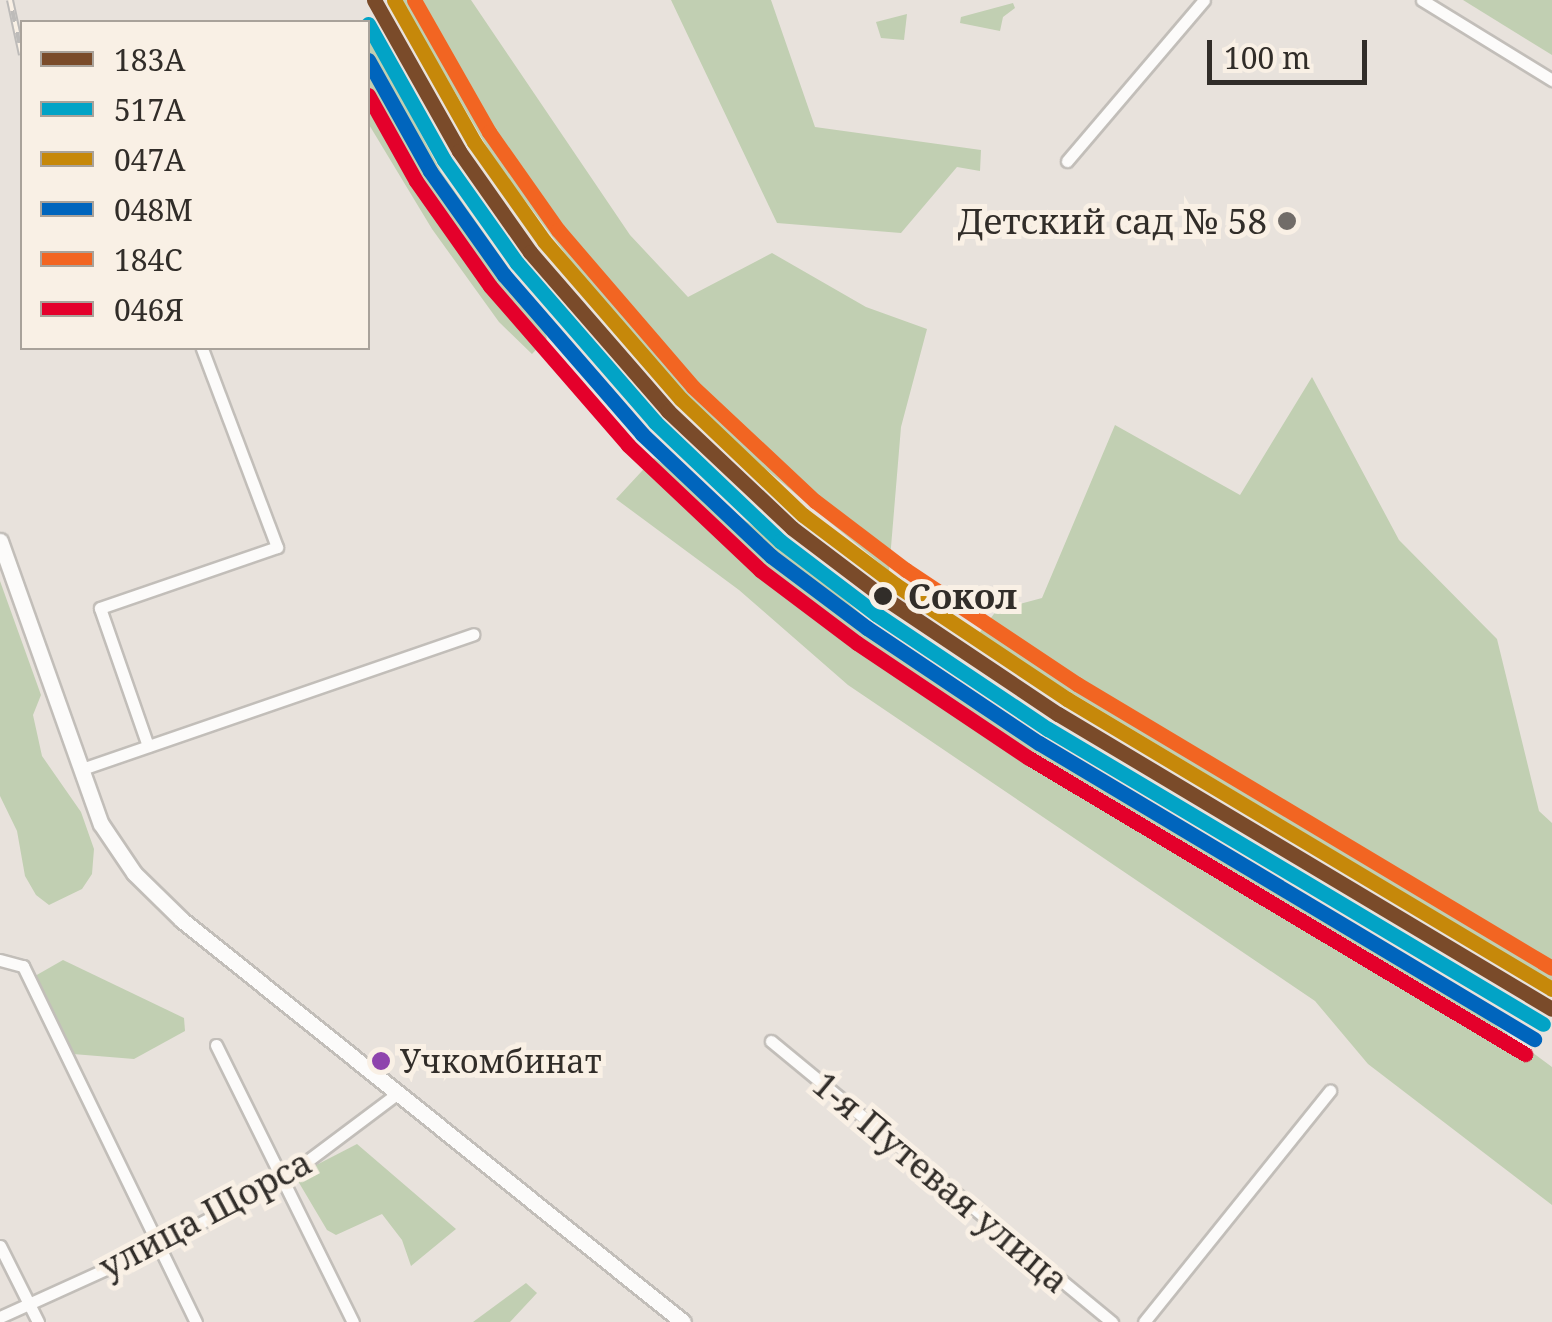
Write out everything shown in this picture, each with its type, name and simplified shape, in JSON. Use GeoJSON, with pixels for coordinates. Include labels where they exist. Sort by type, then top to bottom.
{"type":"FeatureCollection","features":[{"type":"Feature","properties":{"kind":"street"},"geometry":{"type":"LineString","coordinates":[[1068,161],[1204,0]]}},
{"type":"Feature","properties":{"kind":"street"},"geometry":{"type":"LineString","coordinates":[[1422,0],[1552,80]]}},
{"type":"Feature","properties":{"kind":"street"},"geometry":{"type":"LineString","coordinates":[[148,746],[100,608],[277,546],[203,350]]}},
{"type":"Feature","properties":{"kind":"street"},"geometry":{"type":"LineString","coordinates":[[0,541],[102,824],[134,873],[182,920],[683,1322]]}},
{"type":"Feature","properties":{"kind":"street"},"geometry":{"type":"LineString","coordinates":[[82,769],[473,634]]}},
{"type":"Feature","properties":{"kind":"street"},"geometry":{"type":"LineString","coordinates":[[0,960],[23,966],[196,1322]]}},
{"type":"Feature","properties":{"kind":"street","name":"1-я Путевая улица"},"geometry":{"type":"LineString","coordinates":[[771,1041],[1112,1322]]}},
{"type":"Feature","properties":{"kind":"street"},"geometry":{"type":"LineString","coordinates":[[216,1046],[353,1322]]}},
{"type":"Feature","properties":{"kind":"street"},"geometry":{"type":"LineString","coordinates":[[1144,1322],[1330,1090]]}},
{"type":"Feature","properties":{"kind":"street","name":"улица Щорса"},"geometry":{"type":"LineString","coordinates":[[0,1317],[159,1244],[282,1180],[399,1092]]}},
{"type":"Feature","properties":{"kind":"street"},"geometry":{"type":"LineString","coordinates":[[0,1246],[38,1322]]}},
{"type":"Feature","properties":{"kind":"green space"},"geometry":{"type":"Polygon","coordinates":[[[401,0],[471,0],[630,235],[688,297],[772,253],[866,307],[927,329],[901,427],[889,571],[744,451],[635,346],[495,161],[401,0]]]}},
{"type":"Feature","properties":{"kind":"green space"},"geometry":{"type":"Polygon","coordinates":[[[671,0],[771,0],[815,127],[981,150],[980,171],[957,167],[901,233],[777,223],[671,0]]]}},
{"type":"Feature","properties":{"kind":"green space"},"geometry":{"type":"Polygon","coordinates":[[[1463,0],[1552,0],[1552,55],[1463,0]]]}},
{"type":"Feature","properties":{"kind":"green space"},"geometry":{"type":"Polygon","coordinates":[[[1013,3],[1015,8],[1003,17],[1000,31],[960,23],[961,17],[1013,3]]]}},
{"type":"Feature","properties":{"kind":"green space"},"geometry":{"type":"Polygon","coordinates":[[[907,14],[904,40],[881,38],[876,22],[907,14]]]}},
{"type":"Feature","properties":{"kind":"green space"},"geometry":{"type":"Polygon","coordinates":[[[370,37],[441,172],[535,306],[547,338],[532,354],[499,322],[432,229],[370,126],[370,37]]]}},
{"type":"Feature","properties":{"kind":"green space"},"geometry":{"type":"Polygon","coordinates":[[[1312,377],[1399,540],[1497,639],[1539,811],[1552,823],[1552,982],[977,636],[997,610],[1042,598],[1115,425],[1240,495],[1312,377]]]}},
{"type":"Feature","properties":{"kind":"green space"},"geometry":{"type":"Polygon","coordinates":[[[654,458],[791,552],[914,661],[1236,865],[1404,957],[1552,1067],[1552,1205],[1368,1064],[1315,1001],[848,685],[739,590],[616,499],[654,458]]]}},
{"type":"Feature","properties":{"kind":"green space"},"geometry":{"type":"Polygon","coordinates":[[[0,581],[41,695],[33,715],[42,756],[81,812],[94,849],[92,874],[82,889],[49,905],[36,895],[25,876],[17,831],[0,796],[0,581]]]}},
{"type":"Feature","properties":{"kind":"green space"},"geometry":{"type":"Polygon","coordinates":[[[63,960],[184,1018],[185,1031],[134,1059],[73,1054],[35,976],[63,960]]]}},
{"type":"Feature","properties":{"kind":"green space"},"geometry":{"type":"Polygon","coordinates":[[[357,1144],[456,1229],[411,1266],[402,1240],[382,1214],[336,1235],[327,1230],[295,1176],[357,1144]]]}},
{"type":"Feature","properties":{"kind":"green space"},"geometry":{"type":"Polygon","coordinates":[[[526,1283],[537,1293],[510,1322],[473,1322],[526,1283]]]}},
{"type":"Feature","properties":{"kind":"railway"},"geometry":{"type":"LineString","coordinates":[[10,0],[20,46]]}},
{"type":"Feature","properties":{"kind":"transit line","name":"183А"},"geometry":{"type":"LineString","coordinates":[[374,0],[459,151],[530,252],[668,411],[792,528],[886,599],[1058,714],[1552,1009]]}},
{"type":"Feature","properties":{"kind":"transit line","name":"047А"},"geometry":{"type":"LineString","coordinates":[[394,0],[474,142],[544,241],[681,399],[803,515],[896,585],[1067,699],[1552,989]]}},
{"type":"Feature","properties":{"kind":"transit line","name":"184С"},"geometry":{"type":"LineString","coordinates":[[414,0],[489,132],[558,230],[693,387],[815,501],[906,570],[1077,684],[1552,968]]}},
{"type":"Feature","properties":{"kind":"transit line","name":"517А"},"geometry":{"type":"LineString","coordinates":[[370,28],[444,160],[517,263],[655,422],[780,541],[876,614],[1048,729],[1543,1024]]}},
{"type":"Feature","properties":{"kind":"transit line","name":"048М"},"geometry":{"type":"LineString","coordinates":[[370,64],[430,171],[504,275],[642,434],[771,556],[867,628],[1039,743],[1534,1039]]}},
{"type":"Feature","properties":{"kind":"transit line","name":"046Я"},"geometry":{"type":"LineString","coordinates":[[370,99],[416,181],[490,286],[628,445],[760,570],[857,643],[1029,758],[1525,1054]]}},
{"type":"Feature","properties":{"kind":"place","name":"Детский сад № 58"},"geometry":{"type":"Point","coordinates":[1287,221]}},
{"type":"Feature","properties":{"kind":"place","name":"Сокол"},"geometry":{"type":"Point","coordinates":[883,596]}},
{"type":"Feature","properties":{"kind":"place","name":"Учкомбинат"},"geometry":{"type":"Point","coordinates":[381,1061]}}]}
